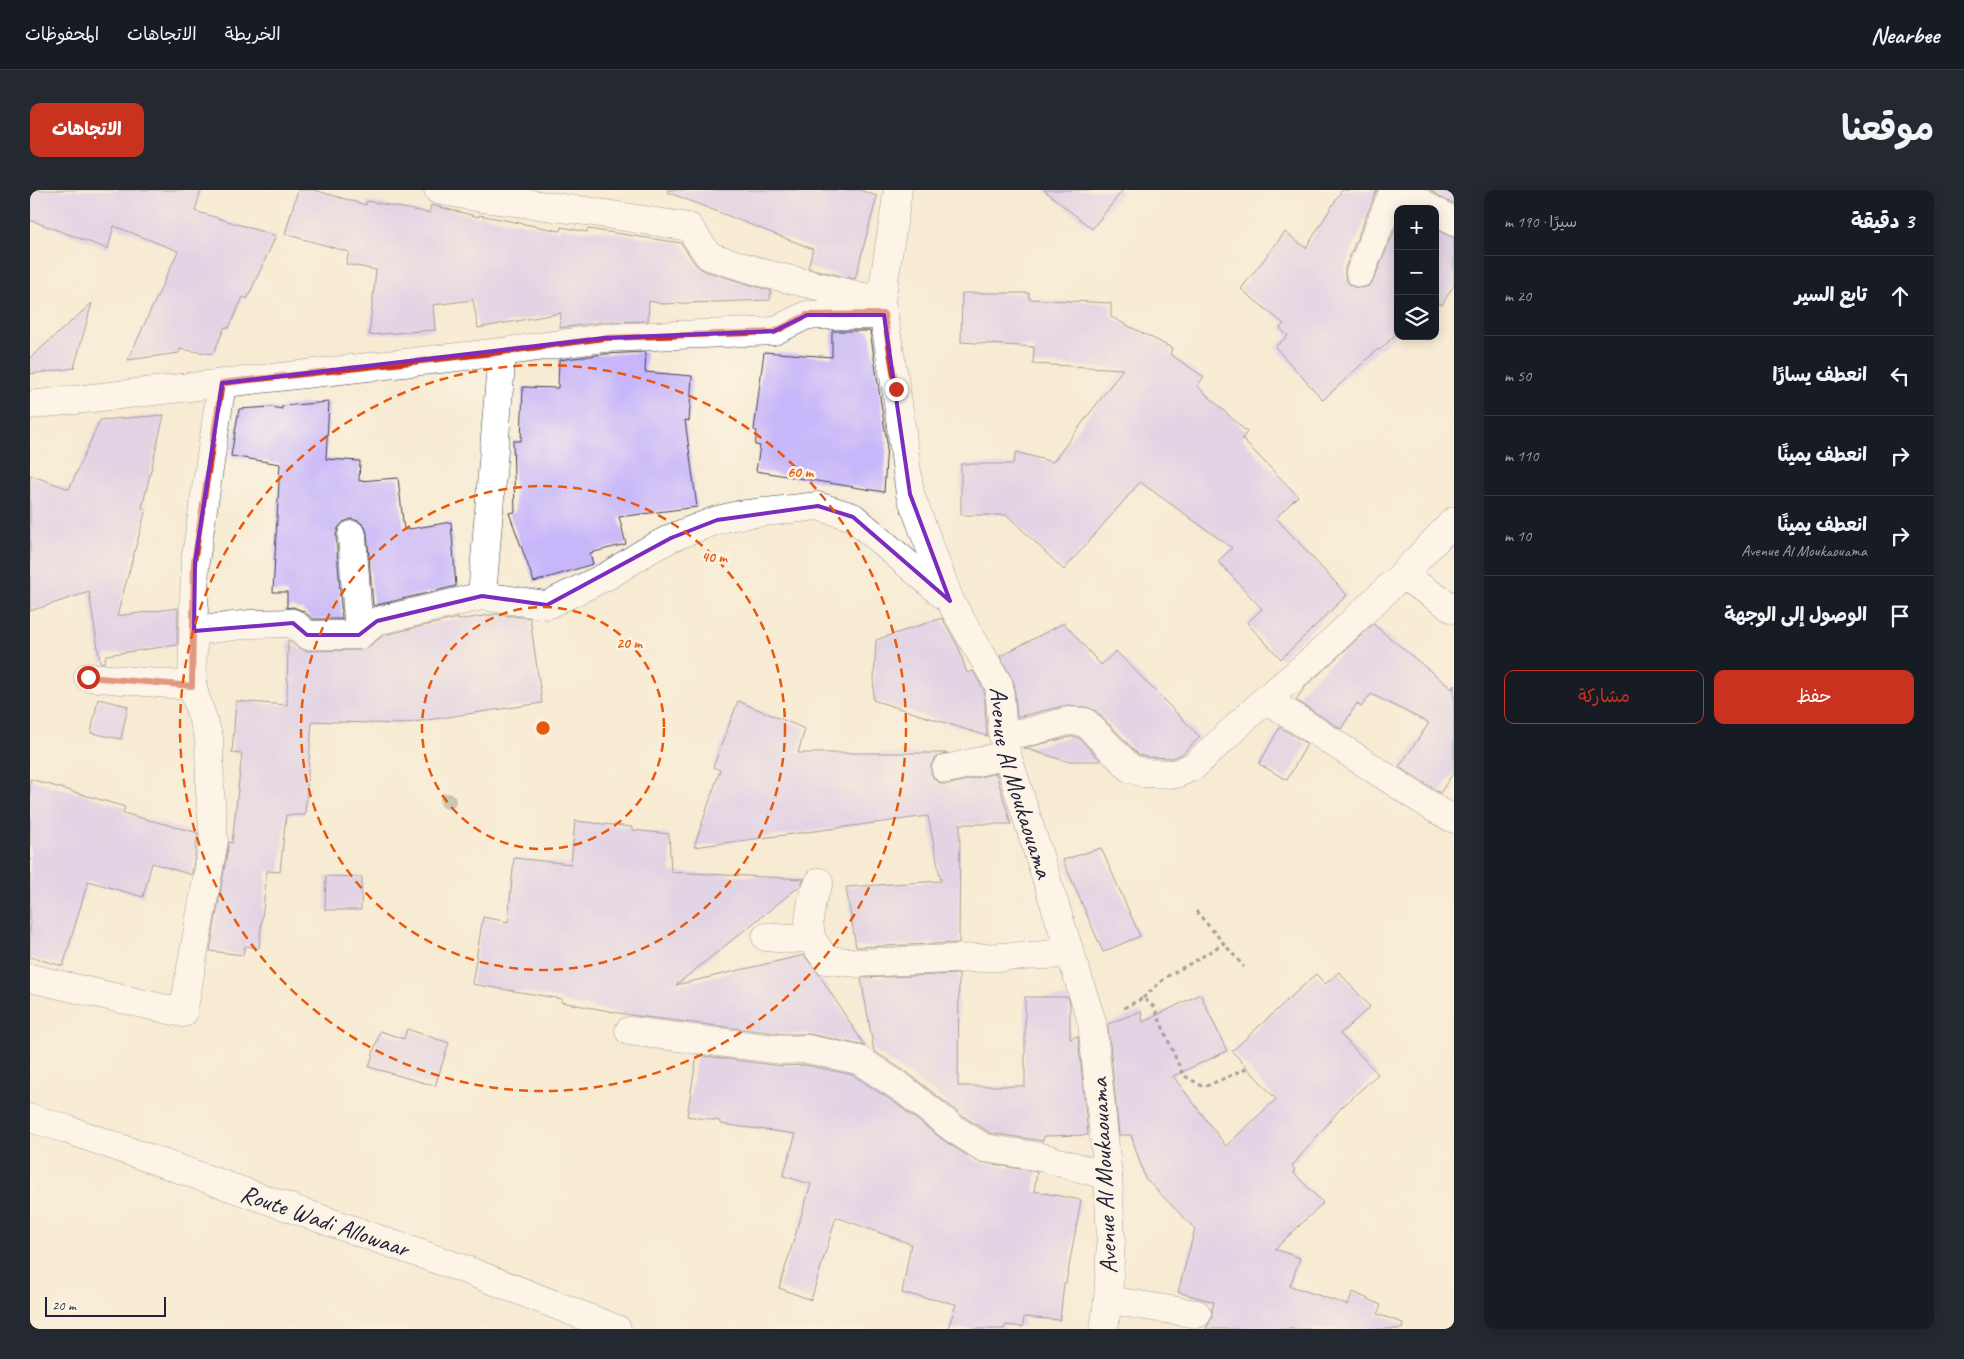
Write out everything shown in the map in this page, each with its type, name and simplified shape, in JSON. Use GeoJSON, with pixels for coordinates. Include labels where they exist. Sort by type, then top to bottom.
{"type":"FeatureCollection","features":[{"type":"Feature","properties":{"kind":"street"},"geometry":{"type":"LineString","coordinates":[[438,190],[689,227],[709,256],[883,308]]}},
{"type":"Feature","properties":{"kind":"street","name":"Avenue Al Moukaouama"},"geometry":{"type":"LineString","coordinates":[[898,190],[883,308],[910,494],[950,600],[999,685],[1005,745],[1092,1022],[1108,1176],[1111,1240],[1108,1300],[1104,1329]]}},
{"type":"Feature","properties":{"kind":"street"},"geometry":{"type":"LineString","coordinates":[[1360,273],[1394,190]]}},
{"type":"Feature","properties":{"kind":"street"},"geometry":{"type":"LineString","coordinates":[[1399,190],[1424,205]]}},
{"type":"Feature","properties":{"kind":"street"},"geometry":{"type":"LineString","coordinates":[[1439,213],[1454,222]]}},
{"type":"Feature","properties":{"kind":"street"},"geometry":{"type":"LineString","coordinates":[[30,405],[502,352],[604,338],[774,332],[807,315],[883,308]]}},
{"type":"Feature","properties":{"kind":"street"},"geometry":{"type":"LineString","coordinates":[[482,596],[502,352]]}},
{"type":"Feature","properties":{"kind":"street"},"geometry":{"type":"LineString","coordinates":[[30,978],[183,1014],[214,840],[210,791],[209,738],[192,686],[194,562],[222,383]]}},
{"type":"Feature","properties":{"kind":"street"},"geometry":{"type":"LineString","coordinates":[[194,631],[250,624],[293,622],[307,634],[358,635],[376,621],[482,596],[547,605],[609,575],[671,538],[717,520],[738,515],[818,506],[853,517],[950,600]]}},
{"type":"Feature","properties":{"kind":"street"},"geometry":{"type":"LineString","coordinates":[[946,769],[1005,745],[1032,731],[1068,721],[1085,722],[1131,769],[1144,773],[1176,774],[1194,766],[1266,699],[1316,657],[1402,575],[1454,521]]}},
{"type":"Feature","properties":{"kind":"street"},"geometry":{"type":"LineString","coordinates":[[352,534],[358,635]]}},
{"type":"Feature","properties":{"kind":"street"},"geometry":{"type":"LineString","coordinates":[[1402,575],[1454,610]]}},
{"type":"Feature","properties":{"kind":"street"},"geometry":{"type":"LineString","coordinates":[[88,677],[192,686]]}},
{"type":"Feature","properties":{"kind":"street"},"geometry":{"type":"LineString","coordinates":[[1266,699],[1437,810],[1454,819]]}},
{"type":"Feature","properties":{"kind":"street"},"geometry":{"type":"LineString","coordinates":[[819,882],[812,901],[809,920],[811,938],[826,960],[858,963],[1070,954]]}},
{"type":"Feature","properties":{"kind":"street"},"geometry":{"type":"LineString","coordinates":[[766,937],[788,939],[811,938]]}},
{"type":"Feature","properties":{"kind":"street"},"geometry":{"type":"LineString","coordinates":[[629,1031],[782,1050],[807,1049],[858,1060],[903,1089],[954,1130],[984,1148],[1041,1157],[1108,1176]]}},
{"type":"Feature","properties":{"kind":"street","name":"Route Wadi Allowaar"},"geometry":{"type":"LineString","coordinates":[[30,1118],[469,1271],[617,1329]]}},
{"type":"Feature","properties":{"kind":"street"},"geometry":{"type":"LineString","coordinates":[[1108,1300],[1197,1314]]}},
{"type":"Feature","properties":{"kind":"path"},"geometry":{"type":"LineString","coordinates":[[1196,911],[1244,967]]}},
{"type":"Feature","properties":{"kind":"path"},"geometry":{"type":"LineString","coordinates":[[1092,1022],[1143,998],[1166,977],[1224,943]]}},
{"type":"Feature","properties":{"kind":"path"},"geometry":{"type":"LineString","coordinates":[[1143,998],[1154,1007],[1183,1075],[1204,1087],[1248,1068]]}},
{"type":"Feature","properties":{"kind":"highlighted area"},"geometry":{"type":"Polygon","coordinates":[[[807,315],[884,315],[910,494],[950,601],[853,517],[818,506],[717,520],[671,538],[547,605],[482,596],[377,621],[359,635],[307,635],[293,623],[194,631],[195,562],[222,383],[604,338],[774,331],[807,315]]]}},
{"type":"Feature","properties":{"kind":"building"},"geometry":{"type":"Polygon","coordinates":[[[30,190],[201,190],[195,211],[276,236],[247,299],[243,297],[229,328],[225,327],[213,354],[180,349],[179,353],[128,360],[178,251],[114,226],[108,249],[30,220],[30,190]]]}},
{"type":"Feature","properties":{"kind":"building"},"geometry":{"type":"Polygon","coordinates":[[[298,190],[314,190],[366,205],[367,201],[429,213],[431,205],[479,217],[479,215],[560,231],[561,227],[587,232],[588,229],[681,243],[696,265],[704,271],[771,291],[770,300],[662,304],[649,301],[648,321],[603,322],[560,328],[561,313],[478,328],[473,300],[433,305],[435,330],[369,335],[376,270],[346,264],[349,252],[285,234],[298,190]]]}},
{"type":"Feature","properties":{"kind":"building"},"geometry":{"type":"Polygon","coordinates":[[[668,190],[859,190],[877,196],[855,279],[808,268],[813,249],[667,192],[668,190]]]}},
{"type":"Feature","properties":{"kind":"building"},"geometry":{"type":"Polygon","coordinates":[[[1044,190],[1123,190],[1092,229],[1044,190]]]}},
{"type":"Feature","properties":{"kind":"building"},"geometry":{"type":"Polygon","coordinates":[[[1342,190],[1377,190],[1345,268],[1345,276],[1348,283],[1354,287],[1363,288],[1370,285],[1394,232],[1394,336],[1323,400],[1275,347],[1288,336],[1280,328],[1284,324],[1241,289],[1285,232],[1306,248],[1342,190]]]}},
{"type":"Feature","properties":{"kind":"building"},"geometry":{"type":"Polygon","coordinates":[[[1430,190],[1454,190],[1454,204],[1440,197],[1430,190]]]}},
{"type":"Feature","properties":{"kind":"building"},"geometry":{"type":"Polygon","coordinates":[[[1439,231],[1454,238],[1454,285],[1442,305],[1439,303],[1439,231]]]}},
{"type":"Feature","properties":{"kind":"building"},"geometry":{"type":"Polygon","coordinates":[[[962,293],[1029,293],[1029,299],[1111,303],[1111,317],[1172,348],[1170,354],[1204,377],[1197,386],[1247,432],[1242,439],[1298,496],[1276,518],[1347,595],[1281,659],[1247,623],[1262,609],[1218,561],[1232,548],[1140,482],[1064,570],[1007,515],[961,515],[961,464],[1013,464],[1016,452],[1053,462],[1123,369],[1033,364],[1034,347],[961,342],[962,293]]]}},
{"type":"Feature","properties":{"kind":"building"},"geometry":{"type":"Polygon","coordinates":[[[92,303],[74,368],[30,374],[30,358],[92,303]]]}},
{"type":"Feature","properties":{"kind":"building"},"geometry":{"type":"Polygon","coordinates":[[[832,331],[870,331],[887,443],[884,492],[756,471],[760,446],[755,445],[757,431],[754,430],[764,352],[832,357],[832,331]]]}},
{"type":"Feature","properties":{"kind":"building"},"geometry":{"type":"Polygon","coordinates":[[[646,352],[645,372],[692,376],[689,421],[685,420],[697,507],[619,517],[626,544],[590,553],[593,564],[534,582],[509,513],[515,512],[513,441],[521,441],[523,387],[558,388],[559,360],[605,354],[646,352]]]}},
{"type":"Feature","properties":{"kind":"building"},"geometry":{"type":"Polygon","coordinates":[[[329,402],[326,459],[360,461],[359,481],[398,478],[404,530],[451,522],[456,586],[373,606],[367,533],[365,527],[359,521],[351,519],[343,522],[338,528],[336,536],[342,619],[313,619],[303,611],[293,607],[287,608],[287,592],[273,592],[280,464],[231,456],[239,409],[271,407],[282,409],[282,406],[329,402]]]}},
{"type":"Feature","properties":{"kind":"building"},"geometry":{"type":"Polygon","coordinates":[[[164,415],[142,508],[146,509],[117,616],[178,608],[177,645],[106,655],[104,663],[100,662],[89,592],[30,611],[30,475],[69,489],[100,420],[164,415]]]}},
{"type":"Feature","properties":{"kind":"building"},"geometry":{"type":"Polygon","coordinates":[[[496,614],[530,618],[542,703],[400,724],[312,721],[305,815],[286,815],[280,872],[267,871],[259,948],[245,946],[243,955],[210,951],[229,842],[232,843],[242,754],[232,753],[236,701],[287,705],[288,640],[297,647],[307,651],[361,650],[367,648],[384,635],[458,618],[458,620],[496,614]]]}},
{"type":"Feature","properties":{"kind":"building"},"geometry":{"type":"Polygon","coordinates":[[[942,618],[958,646],[967,673],[973,671],[984,690],[987,736],[873,700],[876,640],[942,618]]]}},
{"type":"Feature","properties":{"kind":"building"},"geometry":{"type":"Polygon","coordinates":[[[1064,623],[1101,665],[1116,651],[1200,737],[1182,754],[1173,758],[1147,757],[1139,755],[1096,711],[1087,707],[1064,706],[1017,717],[1014,683],[1000,656],[1064,623]]]}},
{"type":"Feature","properties":{"kind":"building"},"geometry":{"type":"Polygon","coordinates":[[[1373,624],[1452,689],[1454,685],[1454,772],[1440,793],[1399,767],[1429,723],[1371,694],[1361,707],[1357,703],[1341,729],[1296,700],[1304,688],[1373,624]]]}},
{"type":"Feature","properties":{"kind":"building"},"geometry":{"type":"Polygon","coordinates":[[[98,699],[128,706],[121,739],[91,733],[98,699]]]}},
{"type":"Feature","properties":{"kind":"building"},"geometry":{"type":"Polygon","coordinates":[[[738,701],[805,729],[798,753],[948,753],[936,757],[931,765],[931,773],[934,779],[942,784],[950,784],[996,773],[1011,824],[960,824],[959,943],[856,947],[846,887],[941,881],[928,816],[694,847],[720,770],[713,767],[738,701]]]}},
{"type":"Feature","properties":{"kind":"building"},"geometry":{"type":"Polygon","coordinates":[[[1280,727],[1307,744],[1287,780],[1259,764],[1280,727]]]}},
{"type":"Feature","properties":{"kind":"building"},"geometry":{"type":"Polygon","coordinates":[[[1070,737],[1078,737],[1101,761],[1066,761],[1024,748],[1070,737]]]}},
{"type":"Feature","properties":{"kind":"building"},"geometry":{"type":"Polygon","coordinates":[[[30,779],[125,807],[123,813],[198,833],[192,875],[152,863],[143,897],[88,881],[63,966],[30,957],[30,779]]]}},
{"type":"Feature","properties":{"kind":"building"},"geometry":{"type":"Polygon","coordinates":[[[575,821],[632,827],[632,830],[669,834],[671,872],[804,879],[801,885],[676,985],[804,955],[818,973],[865,1046],[810,1034],[783,1034],[630,1015],[561,1002],[562,999],[472,984],[483,917],[508,922],[514,858],[571,864],[575,821]]]}},
{"type":"Feature","properties":{"kind":"building"},"geometry":{"type":"Polygon","coordinates":[[[1101,848],[1140,936],[1103,952],[1063,860],[1101,848]]]}},
{"type":"Feature","properties":{"kind":"building"},"geometry":{"type":"Polygon","coordinates":[[[326,876],[362,877],[361,910],[325,910],[326,876]]]}},
{"type":"Feature","properties":{"kind":"building"},"geometry":{"type":"Polygon","coordinates":[[[1339,972],[1370,1007],[1340,1034],[1378,1074],[1341,1108],[1292,1166],[1295,1170],[1293,1172],[1323,1203],[1275,1249],[1300,1258],[1290,1286],[1348,1305],[1353,1292],[1381,1305],[1377,1314],[1403,1323],[1402,1329],[1206,1329],[1212,1317],[1214,1302],[1178,1292],[1195,1229],[1145,1178],[1131,1135],[1119,1135],[1108,1024],[1141,1011],[1143,1022],[1200,994],[1227,1051],[1173,1076],[1226,1146],[1276,1099],[1232,1051],[1316,974],[1325,984],[1339,972]]]}},
{"type":"Feature","properties":{"kind":"building"},"geometry":{"type":"Polygon","coordinates":[[[959,974],[958,1086],[1025,1086],[1025,997],[1068,997],[1070,1003],[1070,1039],[1078,1036],[1088,1135],[1044,1136],[1043,1141],[990,1133],[963,1116],[913,1077],[874,1051],[861,978],[959,974]]]}},
{"type":"Feature","properties":{"kind":"building"},"geometry":{"type":"Polygon","coordinates":[[[407,1029],[449,1043],[435,1086],[369,1067],[380,1031],[404,1039],[407,1029]]]}},
{"type":"Feature","properties":{"kind":"building"},"geometry":{"type":"Polygon","coordinates":[[[697,1055],[780,1066],[806,1065],[853,1075],[894,1102],[946,1142],[976,1161],[1037,1172],[1034,1191],[1081,1200],[1066,1283],[1064,1283],[1060,1320],[1024,1317],[1023,1327],[1006,1325],[1004,1329],[948,1329],[956,1304],[902,1293],[911,1244],[836,1217],[811,1300],[779,1288],[811,1184],[783,1176],[796,1134],[720,1124],[720,1121],[687,1116],[697,1055]]]}},
{"type":"Feature","properties":{"kind":"route"},"geometry":{"type":"LineString","coordinates":[[88,677],[192,686],[194,562],[222,383],[502,352],[604,338],[774,332],[807,315],[884,314],[896,389]]}}]}
